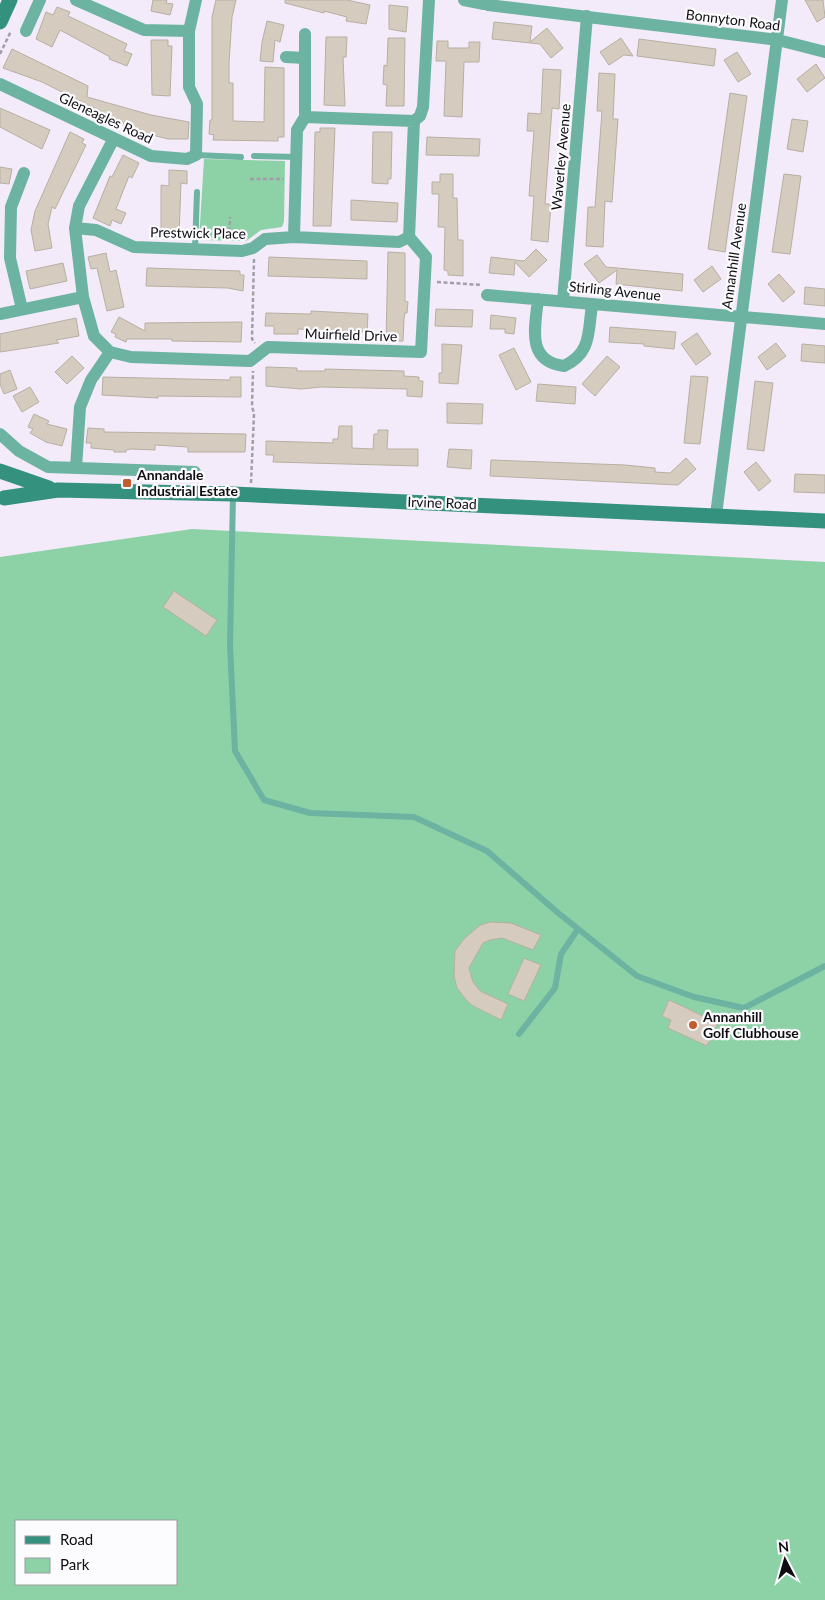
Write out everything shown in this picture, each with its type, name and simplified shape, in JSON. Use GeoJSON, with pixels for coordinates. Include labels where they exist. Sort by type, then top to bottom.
{"type":"FeatureCollection","features":[{"type":"Feature","properties":{"kind":"main road"},"geometry":{"type":"LineString","coordinates":[[0,22],[10,0]]}},
{"type":"Feature","properties":{"kind":"main road"},"geometry":{"type":"LineString","coordinates":[[0,472],[58,490]]}},
{"type":"Feature","properties":{"kind":"main road"},"geometry":{"type":"LineString","coordinates":[[0,472],[5,488],[2,502],[58,490]]}},
{"type":"Feature","properties":{"kind":"main road","name":"Irvine Road"},"geometry":{"type":"LineString","coordinates":[[58,490],[251,494],[825,521]]}},
{"type":"Feature","properties":{"kind":"street"},"geometry":{"type":"LineString","coordinates":[[26,31],[40,0]]}},
{"type":"Feature","properties":{"kind":"street"},"geometry":{"type":"LineString","coordinates":[[76,0],[144,30],[189,31]]}},
{"type":"Feature","properties":{"kind":"street"},"geometry":{"type":"LineString","coordinates":[[196,0],[189,31],[189,87],[197,104],[196,155]]}},
{"type":"Feature","properties":{"kind":"street"},"geometry":{"type":"LineString","coordinates":[[305,117],[414,121],[420,116],[423,107],[429,0]]}},
{"type":"Feature","properties":{"kind":"street","name":"Bonnyton Road"},"geometry":{"type":"LineString","coordinates":[[464,0],[486,5],[778,40],[825,52]]}},
{"type":"Feature","properties":{"kind":"street","name":"Annanhill Avenue"},"geometry":{"type":"LineString","coordinates":[[716,515],[782,0]]}},
{"type":"Feature","properties":{"kind":"street","name":"Waverley Avenue"},"geometry":{"type":"LineString","coordinates":[[563,301],[587,16]]}},
{"type":"Feature","properties":{"kind":"street"},"geometry":{"type":"LineString","coordinates":[[294,237],[297,130],[305,117],[305,34]]}},
{"type":"Feature","properties":{"kind":"street"},"geometry":{"type":"LineString","coordinates":[[286,57],[304,58]]}},
{"type":"Feature","properties":{"kind":"street","name":"Gleneagles Road"},"geometry":{"type":"LineString","coordinates":[[0,84],[113,140],[150,156],[187,159],[196,155]]}},
{"type":"Feature","properties":{"kind":"street"},"geometry":{"type":"LineString","coordinates":[[409,237],[414,121]]}},
{"type":"Feature","properties":{"kind":"street"},"geometry":{"type":"LineString","coordinates":[[113,140],[79,206],[75,228],[83,297],[94,336],[110,352],[131,357],[250,361]]}},
{"type":"Feature","properties":{"kind":"street"},"geometry":{"type":"LineString","coordinates":[[22,309],[10,258],[6,206],[24,173]]}},
{"type":"Feature","properties":{"kind":"street","name":"Prestwick Place"},"geometry":{"type":"LineString","coordinates":[[75,228],[96,230],[134,247],[229,250],[253,248],[265,238],[294,237],[399,242],[409,237]]}},
{"type":"Feature","properties":{"kind":"street","name":"Muirfield Drive"},"geometry":{"type":"LineString","coordinates":[[250,361],[268,347],[421,352],[426,257],[409,237]]}},
{"type":"Feature","properties":{"kind":"street","name":"Stirling Avenue"},"geometry":{"type":"LineString","coordinates":[[487,295],[825,324]]}},
{"type":"Feature","properties":{"kind":"street"},"geometry":{"type":"LineString","coordinates":[[0,314],[83,297]]}},
{"type":"Feature","properties":{"kind":"street"},"geometry":{"type":"LineString","coordinates":[[538,299],[534,334],[538,351],[545,361],[564,366],[581,357],[587,343],[592,304]]}},
{"type":"Feature","properties":{"kind":"street"},"geometry":{"type":"LineString","coordinates":[[76,468],[80,407],[91,380],[110,352]]}},
{"type":"Feature","properties":{"kind":"street"},"geometry":{"type":"LineString","coordinates":[[0,434],[19,451],[48,466],[195,472]]}},
{"type":"Feature","properties":{"kind":"lane"},"geometry":{"type":"LineString","coordinates":[[196,155],[242,156]]}},
{"type":"Feature","properties":{"kind":"lane"},"geometry":{"type":"LineString","coordinates":[[254,156],[297,157]]}},
{"type":"Feature","properties":{"kind":"lane"},"geometry":{"type":"LineString","coordinates":[[195,248],[197,192]]}},
{"type":"Feature","properties":{"kind":"lane"},"geometry":{"type":"LineString","coordinates":[[233,494],[230,645],[235,751],[264,800],[310,813],[414,816],[487,851],[578,929],[637,976],[694,997],[744,1008],[825,966]]}},
{"type":"Feature","properties":{"kind":"lane"},"geometry":{"type":"LineString","coordinates":[[519,1034],[556,988],[561,954],[578,929]]}},
{"type":"Feature","properties":{"kind":"path"},"geometry":{"type":"LineString","coordinates":[[250,179],[295,179]]}},
{"type":"Feature","properties":{"kind":"path"},"geometry":{"type":"LineString","coordinates":[[229,250],[230,217]]}},
{"type":"Feature","properties":{"kind":"path"},"geometry":{"type":"LineString","coordinates":[[253,248],[252,339],[261,352]]}},
{"type":"Feature","properties":{"kind":"path"},"geometry":{"type":"LineString","coordinates":[[425,281],[486,285],[487,295]]}},
{"type":"Feature","properties":{"kind":"path"},"geometry":{"type":"LineString","coordinates":[[250,361],[254,370],[251,494]]}},
{"type":"Feature","properties":{"kind":"green space"},"geometry":{"type":"Polygon","coordinates":[[[204,159],[285,161],[284,221],[282,227],[261,230],[246,241],[199,240],[204,159]]]}},
{"type":"Feature","properties":{"kind":"green space"},"geometry":{"type":"Polygon","coordinates":[[[192,529],[825,562],[825,1600],[0,1600],[0,557],[192,529]]]}},
{"type":"Feature","properties":{"kind":"building"},"geometry":{"type":"Polygon","coordinates":[[[153,0],[167,0],[166,3],[173,4],[170,15],[151,11],[153,0]]]}},
{"type":"Feature","properties":{"kind":"building"},"geometry":{"type":"Polygon","coordinates":[[[216,0],[236,0],[232,17],[229,63],[229,83],[233,83],[233,121],[264,122],[265,67],[284,68],[284,137],[278,137],[278,141],[213,140],[214,135],[209,134],[210,120],[212,120],[212,17],[216,0]]]}},
{"type":"Feature","properties":{"kind":"building"},"geometry":{"type":"Polygon","coordinates":[[[285,0],[347,0],[370,5],[366,24],[346,21],[347,17],[285,3],[285,0]]]}},
{"type":"Feature","properties":{"kind":"building"},"geometry":{"type":"Polygon","coordinates":[[[805,0],[823,0],[825,17],[817,22],[805,0]]]}},
{"type":"Feature","properties":{"kind":"building"},"geometry":{"type":"Polygon","coordinates":[[[389,5],[408,7],[406,32],[389,29],[389,5]]]}},
{"type":"Feature","properties":{"kind":"building"},"geometry":{"type":"Polygon","coordinates":[[[57,7],[70,12],[68,16],[127,44],[124,51],[132,54],[127,66],[109,59],[110,57],[60,30],[52,47],[36,39],[46,12],[53,15],[57,7]]]}},
{"type":"Feature","properties":{"kind":"building"},"geometry":{"type":"Polygon","coordinates":[[[267,21],[284,25],[280,42],[275,40],[273,62],[260,61],[267,21]]]}},
{"type":"Feature","properties":{"kind":"building"},"geometry":{"type":"Polygon","coordinates":[[[494,22],[532,26],[530,42],[547,28],[563,48],[551,58],[540,44],[492,39],[494,22]]]}},
{"type":"Feature","properties":{"kind":"building"},"geometry":{"type":"Polygon","coordinates":[[[326,37],[347,37],[346,57],[343,57],[345,106],[324,105],[326,37]]]}},
{"type":"Feature","properties":{"kind":"building"},"geometry":{"type":"Polygon","coordinates":[[[388,38],[405,38],[404,106],[386,106],[387,85],[383,84],[384,65],[387,66],[388,38]]]}},
{"type":"Feature","properties":{"kind":"building"},"geometry":{"type":"Polygon","coordinates":[[[621,38],[633,56],[624,55],[609,65],[600,52],[621,38]]]}},
{"type":"Feature","properties":{"kind":"building"},"geometry":{"type":"Polygon","coordinates":[[[639,39],[716,49],[714,66],[637,56],[639,39]]]}},
{"type":"Feature","properties":{"kind":"building"},"geometry":{"type":"Polygon","coordinates":[[[151,40],[168,40],[168,46],[172,46],[170,96],[152,95],[151,40]]]}},
{"type":"Feature","properties":{"kind":"building"},"geometry":{"type":"Polygon","coordinates":[[[437,41],[448,41],[448,48],[469,48],[469,42],[480,42],[479,62],[464,62],[462,117],[444,116],[446,61],[436,61],[437,41]]]}},
{"type":"Feature","properties":{"kind":"building"},"geometry":{"type":"Polygon","coordinates":[[[12,49],[88,86],[87,97],[151,115],[189,122],[188,139],[168,139],[133,130],[123,126],[124,123],[42,82],[3,68],[12,49]]]}},
{"type":"Feature","properties":{"kind":"building"},"geometry":{"type":"Polygon","coordinates":[[[737,52],[751,74],[738,82],[724,60],[737,52]]]}},
{"type":"Feature","properties":{"kind":"building"},"geometry":{"type":"Polygon","coordinates":[[[816,64],[825,78],[807,92],[797,79],[816,64]]]}},
{"type":"Feature","properties":{"kind":"building"},"geometry":{"type":"Polygon","coordinates":[[[543,69],[561,70],[559,109],[552,108],[545,204],[551,204],[548,242],[531,240],[534,196],[529,196],[534,131],[527,131],[528,113],[541,114],[543,69]]]}},
{"type":"Feature","properties":{"kind":"building"},"geometry":{"type":"Polygon","coordinates":[[[599,73],[615,74],[613,119],[618,119],[612,202],[605,201],[603,247],[586,246],[588,207],[595,207],[602,111],[597,111],[599,73]]]}},
{"type":"Feature","properties":{"kind":"building"},"geometry":{"type":"Polygon","coordinates":[[[730,93],[747,96],[725,252],[708,249],[730,93]]]}},
{"type":"Feature","properties":{"kind":"building"},"geometry":{"type":"Polygon","coordinates":[[[0,108],[50,130],[42,149],[0,127],[0,108]]]}},
{"type":"Feature","properties":{"kind":"building"},"geometry":{"type":"Polygon","coordinates":[[[792,119],[808,121],[803,152],[787,149],[792,119]]]}},
{"type":"Feature","properties":{"kind":"building"},"geometry":{"type":"Polygon","coordinates":[[[320,128],[335,128],[331,226],[313,226],[315,132],[320,132],[320,128]]]}},
{"type":"Feature","properties":{"kind":"building"},"geometry":{"type":"Polygon","coordinates":[[[70,132],[84,139],[82,143],[86,145],[55,209],[52,207],[48,224],[52,248],[35,251],[31,230],[35,211],[70,132]]]}},
{"type":"Feature","properties":{"kind":"building"},"geometry":{"type":"Polygon","coordinates":[[[373,132],[392,132],[391,179],[388,179],[388,184],[372,183],[373,132]]]}},
{"type":"Feature","properties":{"kind":"building"},"geometry":{"type":"Polygon","coordinates":[[[427,137],[480,139],[479,156],[426,155],[427,137]]]}},
{"type":"Feature","properties":{"kind":"building"},"geometry":{"type":"Polygon","coordinates":[[[123,155],[139,163],[132,178],[129,176],[116,209],[126,213],[121,224],[112,220],[110,226],[93,218],[110,176],[112,177],[123,155]]]}},
{"type":"Feature","properties":{"kind":"building"},"geometry":{"type":"Polygon","coordinates":[[[0,167],[12,169],[9,184],[0,183],[0,167]]]}},
{"type":"Feature","properties":{"kind":"building"},"geometry":{"type":"Polygon","coordinates":[[[169,170],[187,171],[187,184],[181,183],[179,235],[161,235],[161,185],[169,186],[169,170]]]}},
{"type":"Feature","properties":{"kind":"building"},"geometry":{"type":"Polygon","coordinates":[[[440,174],[453,174],[453,198],[457,198],[458,240],[463,240],[463,276],[448,275],[448,271],[444,270],[445,227],[438,227],[439,194],[432,194],[432,182],[440,182],[440,174]]]}},
{"type":"Feature","properties":{"kind":"building"},"geometry":{"type":"Polygon","coordinates":[[[784,174],[801,176],[790,254],[772,252],[784,174]]]}},
{"type":"Feature","properties":{"kind":"building"},"geometry":{"type":"Polygon","coordinates":[[[351,200],[398,203],[397,222],[351,220],[351,200]]]}},
{"type":"Feature","properties":{"kind":"building"},"geometry":{"type":"Polygon","coordinates":[[[536,249],[547,260],[529,277],[515,262],[514,275],[489,273],[491,257],[524,261],[536,249]]]}},
{"type":"Feature","properties":{"kind":"building"},"geometry":{"type":"Polygon","coordinates":[[[388,252],[405,253],[405,301],[408,302],[407,313],[405,313],[404,319],[403,341],[386,341],[388,252]]]}},
{"type":"Feature","properties":{"kind":"building"},"geometry":{"type":"Polygon","coordinates":[[[106,253],[110,272],[116,270],[124,307],[107,311],[97,268],[91,269],[88,257],[106,253]]]}},
{"type":"Feature","properties":{"kind":"building"},"geometry":{"type":"Polygon","coordinates":[[[597,255],[606,267],[683,274],[682,291],[616,284],[617,270],[599,283],[584,264],[597,255]]]}},
{"type":"Feature","properties":{"kind":"building"},"geometry":{"type":"Polygon","coordinates":[[[269,257],[367,261],[367,279],[268,276],[269,257]]]}},
{"type":"Feature","properties":{"kind":"building"},"geometry":{"type":"Polygon","coordinates":[[[63,263],[67,281],[30,289],[26,271],[63,263]]]}},
{"type":"Feature","properties":{"kind":"building"},"geometry":{"type":"Polygon","coordinates":[[[712,266],[721,279],[703,292],[694,280],[712,266]]]}},
{"type":"Feature","properties":{"kind":"building"},"geometry":{"type":"Polygon","coordinates":[[[147,268],[240,271],[240,275],[244,275],[243,291],[228,288],[146,286],[147,268]]]}},
{"type":"Feature","properties":{"kind":"building"},"geometry":{"type":"Polygon","coordinates":[[[779,274],[795,292],[783,302],[768,284],[779,274]]]}},
{"type":"Feature","properties":{"kind":"building"},"geometry":{"type":"Polygon","coordinates":[[[805,287],[825,289],[825,306],[804,304],[805,287]]]}},
{"type":"Feature","properties":{"kind":"building"},"geometry":{"type":"Polygon","coordinates":[[[436,309],[473,310],[472,327],[435,326],[436,309]]]}},
{"type":"Feature","properties":{"kind":"building"},"geometry":{"type":"Polygon","coordinates":[[[311,311],[368,314],[367,332],[298,329],[298,334],[274,334],[274,326],[265,326],[266,313],[311,314],[311,311]]]}},
{"type":"Feature","properties":{"kind":"building"},"geometry":{"type":"Polygon","coordinates":[[[491,315],[516,318],[514,334],[505,333],[505,329],[490,329],[491,315]]]}},
{"type":"Feature","properties":{"kind":"building"},"geometry":{"type":"Polygon","coordinates":[[[119,317],[145,331],[145,323],[242,322],[241,342],[127,339],[126,342],[115,337],[116,334],[111,332],[119,317]]]}},
{"type":"Feature","properties":{"kind":"building"},"geometry":{"type":"Polygon","coordinates":[[[76,318],[79,336],[56,340],[59,343],[0,352],[0,334],[76,318]]]}},
{"type":"Feature","properties":{"kind":"building"},"geometry":{"type":"Polygon","coordinates":[[[610,327],[676,332],[674,349],[644,346],[644,344],[609,342],[610,327]]]}},
{"type":"Feature","properties":{"kind":"building"},"geometry":{"type":"Polygon","coordinates":[[[697,333],[711,354],[696,365],[681,344],[697,333]]]}},
{"type":"Feature","properties":{"kind":"building"},"geometry":{"type":"Polygon","coordinates":[[[776,343],[786,356],[767,370],[758,357],[776,343]]]}},
{"type":"Feature","properties":{"kind":"building"},"geometry":{"type":"Polygon","coordinates":[[[442,344],[462,345],[458,384],[439,383],[439,373],[442,373],[442,344]]]}},
{"type":"Feature","properties":{"kind":"building"},"geometry":{"type":"Polygon","coordinates":[[[802,344],[825,346],[825,363],[801,361],[802,344]]]}},
{"type":"Feature","properties":{"kind":"building"},"geometry":{"type":"Polygon","coordinates":[[[514,348],[531,382],[516,390],[499,355],[514,348]]]}},
{"type":"Feature","properties":{"kind":"building"},"geometry":{"type":"Polygon","coordinates":[[[72,356],[84,368],[67,384],[55,372],[72,356]]]}},
{"type":"Feature","properties":{"kind":"building"},"geometry":{"type":"Polygon","coordinates":[[[607,356],[620,367],[595,396],[582,384],[607,356]]]}},
{"type":"Feature","properties":{"kind":"building"},"geometry":{"type":"Polygon","coordinates":[[[266,367],[297,368],[297,371],[325,371],[325,369],[404,371],[404,376],[419,377],[419,381],[423,381],[422,397],[407,396],[407,389],[321,387],[301,389],[266,386],[266,367]]]}},
{"type":"Feature","properties":{"kind":"building"},"geometry":{"type":"Polygon","coordinates":[[[10,370],[17,389],[4,394],[0,384],[0,374],[10,370]]]}},
{"type":"Feature","properties":{"kind":"building"},"geometry":{"type":"Polygon","coordinates":[[[691,376],[708,377],[700,444],[684,443],[691,376]]]}},
{"type":"Feature","properties":{"kind":"building"},"geometry":{"type":"Polygon","coordinates":[[[103,377],[230,380],[230,377],[241,377],[241,397],[158,396],[158,398],[102,395],[103,377]]]}},
{"type":"Feature","properties":{"kind":"building"},"geometry":{"type":"Polygon","coordinates":[[[755,381],[773,383],[764,451],[747,449],[755,381]]]}},
{"type":"Feature","properties":{"kind":"building"},"geometry":{"type":"Polygon","coordinates":[[[538,384],[576,387],[575,404],[536,401],[538,384]]]}},
{"type":"Feature","properties":{"kind":"building"},"geometry":{"type":"Polygon","coordinates":[[[30,387],[39,402],[22,412],[13,396],[30,387]]]}},
{"type":"Feature","properties":{"kind":"building"},"geometry":{"type":"Polygon","coordinates":[[[447,403],[483,404],[482,424],[447,423],[447,403]]]}},
{"type":"Feature","properties":{"kind":"building"},"geometry":{"type":"Polygon","coordinates":[[[34,414],[49,421],[47,424],[67,429],[62,446],[46,442],[30,433],[33,429],[28,427],[34,414]]]}},
{"type":"Feature","properties":{"kind":"building"},"geometry":{"type":"Polygon","coordinates":[[[339,426],[352,426],[352,448],[373,449],[374,434],[378,434],[378,430],[388,430],[387,449],[418,449],[418,466],[273,462],[274,455],[266,455],[266,441],[333,443],[333,439],[338,439],[339,426]]]}},
{"type":"Feature","properties":{"kind":"building"},"geometry":{"type":"Polygon","coordinates":[[[88,428],[104,429],[104,432],[246,434],[245,452],[188,452],[188,447],[155,445],[155,450],[131,449],[126,450],[126,452],[114,452],[114,450],[91,448],[91,443],[86,443],[88,428]]]}},
{"type":"Feature","properties":{"kind":"building"},"geometry":{"type":"Polygon","coordinates":[[[449,449],[472,450],[471,469],[447,467],[449,449]]]}},
{"type":"Feature","properties":{"kind":"building"},"geometry":{"type":"Polygon","coordinates":[[[686,458],[696,469],[678,485],[490,476],[491,460],[625,465],[655,468],[655,472],[670,473],[686,458]]]}},
{"type":"Feature","properties":{"kind":"building"},"geometry":{"type":"Polygon","coordinates":[[[756,462],[771,481],[759,491],[744,472],[756,462]]]}},
{"type":"Feature","properties":{"kind":"building"},"geometry":{"type":"Polygon","coordinates":[[[795,474],[825,475],[825,493],[794,492],[795,474]]]}},
{"type":"Feature","properties":{"kind":"building"},"geometry":{"type":"Polygon","coordinates":[[[174,591],[217,620],[206,636],[163,607],[174,591]]]}},
{"type":"Feature","properties":{"kind":"building"},"geometry":{"type":"Polygon","coordinates":[[[491,922],[511,923],[541,935],[533,950],[502,938],[483,943],[469,968],[473,982],[480,991],[508,1004],[501,1020],[473,1006],[466,1000],[457,988],[454,976],[455,951],[464,939],[480,925],[491,922]]]}},
{"type":"Feature","properties":{"kind":"building"},"geometry":{"type":"Polygon","coordinates":[[[524,958],[541,965],[524,1001],[508,994],[524,958]]]}},
{"type":"Feature","properties":{"kind":"building","name":"Annanhill Golf Clubhouse"},"geometry":{"type":"Polygon","coordinates":[[[669,1000],[718,1023],[707,1046],[668,1028],[671,1020],[662,1016],[669,1000]]]}},
{"type":"Feature","properties":{"kind":"place","name":"Annandale Industrial Estate"},"geometry":{"type":"Point","coordinates":[127,483]}},
{"type":"Feature","properties":{"kind":"place","name":"Annanhill Golf Clubhouse"},"geometry":{"type":"Point","coordinates":[693,1025]}}]}
